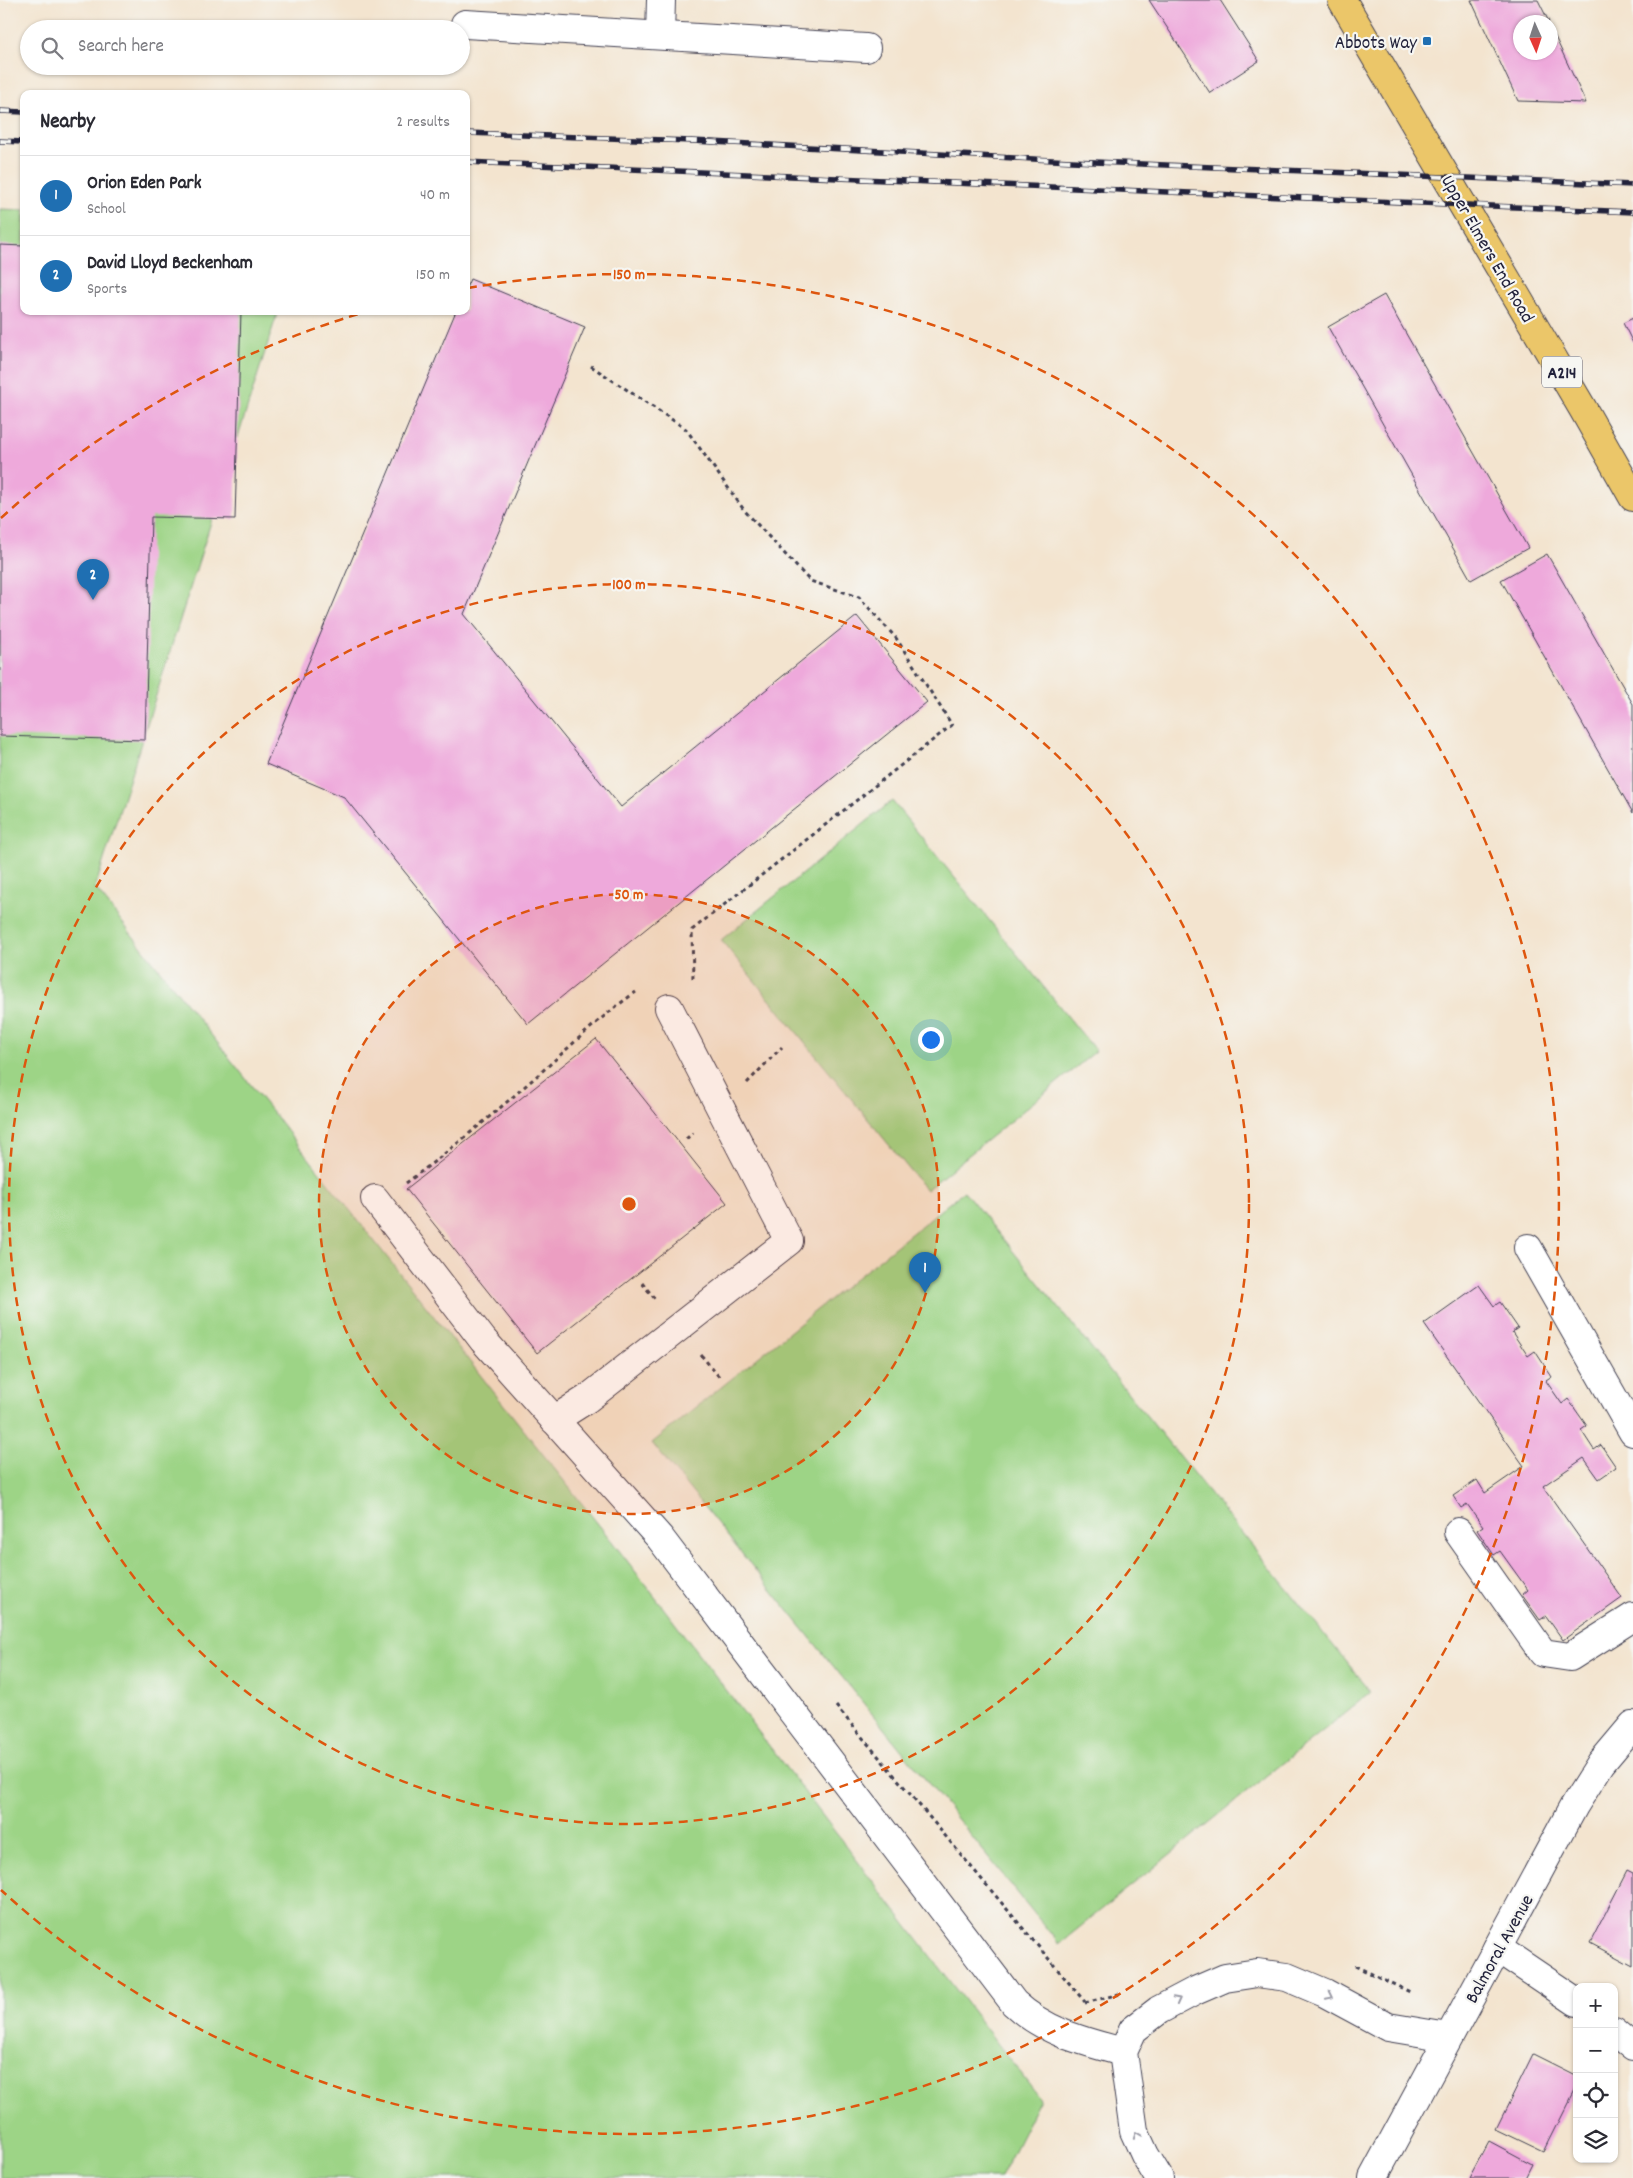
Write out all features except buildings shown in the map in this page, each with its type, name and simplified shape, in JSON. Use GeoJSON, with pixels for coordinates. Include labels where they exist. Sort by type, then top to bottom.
{"type":"FeatureCollection","features":[{"type":"Feature","properties":{"kind":"main road","name":"Upper Elmers End Road"},"geometry":{"type":"LineString","coordinates":[[1342,0],[1633,497]]}},
{"type":"Feature","properties":{"kind":"street"},"geometry":{"type":"LineString","coordinates":[[660,35],[661,0]]}},
{"type":"Feature","properties":{"kind":"street"},"geometry":{"type":"LineString","coordinates":[[470,24],[866,48]]}},
{"type":"Feature","properties":{"kind":"street"},"geometry":{"type":"LineString","coordinates":[[554,1420],[587,1399],[789,1241],[669,1008]]}},
{"type":"Feature","properties":{"kind":"street"},"geometry":{"type":"LineString","coordinates":[[375,1199],[483,1340],[660,1538],[1014,2003],[1037,2022],[1074,2038],[1123,2052]]}},
{"type":"Feature","properties":{"kind":"street"},"geometry":{"type":"LineString","coordinates":[[1528,1248],[1633,1432]]}},
{"type":"Feature","properties":{"kind":"street"},"geometry":{"type":"LineString","coordinates":[[1458,1532],[1543,1653],[1570,1657],[1633,1617]]}},
{"type":"Feature","properties":{"kind":"street","name":"Balmoral Avenue"},"geometry":{"type":"LineString","coordinates":[[1374,2178],[1448,2037],[1574,1806],[1601,1764],[1633,1725]]}},
{"type":"Feature","properties":{"kind":"street"},"geometry":{"type":"LineString","coordinates":[[1497,1948],[1573,1999]]}},
{"type":"Feature","properties":{"kind":"street"},"geometry":{"type":"LineString","coordinates":[[1159,2178],[1145,2155],[1134,2131],[1123,2052],[1133,2030],[1159,2010],[1194,1990],[1225,1978],[1257,1974],[1287,1977],[1325,1993],[1388,2027],[1448,2037]]}},
{"type":"Feature","properties":{"kind":"street"},"geometry":{"type":"LineString","coordinates":[[1618,2034],[1633,2047]]}},
{"type":"Feature","properties":{"kind":"path"},"geometry":{"type":"LineString","coordinates":[[403,1185],[516,1094],[618,1004],[650,982],[669,1008],[694,988],[692,930],[952,725],[896,638],[859,597],[810,581],[744,510],[686,429],[591,366]]}},
{"type":"Feature","properties":{"kind":"path"},"geometry":{"type":"LineString","coordinates":[[832,1700],[1085,2002]]}},
{"type":"Feature","properties":{"kind":"green space"},"geometry":{"type":"Polygon","coordinates":[[[0,209],[20,210],[20,315],[277,315],[95,888],[625,1558],[1040,2099],[1000,2178],[0,2178],[0,209]]]}},
{"type":"Feature","properties":{"kind":"green space"},"geometry":{"type":"Polygon","coordinates":[[[892,801],[1096,1051],[926,1190],[721,940],[892,801]]]}},
{"type":"Feature","properties":{"kind":"green space"},"geometry":{"type":"Polygon","coordinates":[[[964,1191],[1371,1692],[1059,1944],[652,1443],[964,1191]]]}},
{"type":"Feature","properties":{"kind":"railway"},"geometry":{"type":"LineString","coordinates":[[0,111],[20,112]]}},
{"type":"Feature","properties":{"kind":"railway"},"geometry":{"type":"LineString","coordinates":[[470,133],[692,141],[1071,161],[1633,185]]}},
{"type":"Feature","properties":{"kind":"railway"},"geometry":{"type":"LineString","coordinates":[[0,141],[20,142]]}},
{"type":"Feature","properties":{"kind":"railway"},"geometry":{"type":"LineString","coordinates":[[470,162],[1633,212]]}},
{"type":"Feature","properties":{"kind":"place","name":"Abbots Way"},"geometry":{"type":"Point","coordinates":[1427,41]}},
{"type":"Feature","properties":{"kind":"place","name":"David Lloyd Beckenham"},"geometry":{"type":"Point","coordinates":[93,600]}},
{"type":"Feature","properties":{"kind":"place","name":"Orion Eden Park"},"geometry":{"type":"Point","coordinates":[925,1293]}}]}
